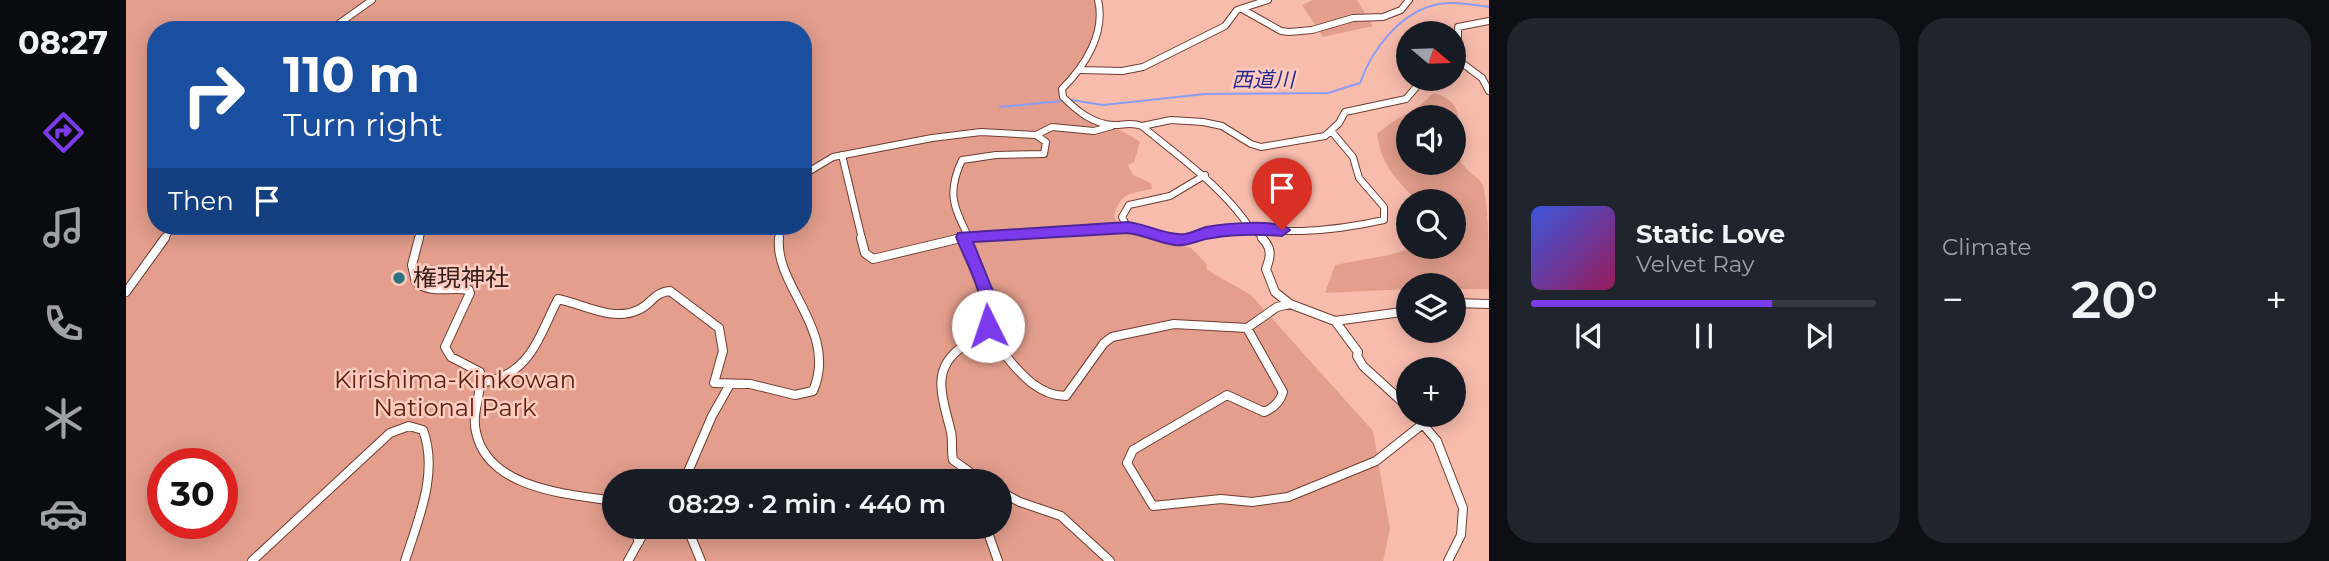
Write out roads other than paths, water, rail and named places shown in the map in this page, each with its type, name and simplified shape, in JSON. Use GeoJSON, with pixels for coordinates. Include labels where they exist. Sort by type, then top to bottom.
{"type":"FeatureCollection","features":[{"type":"Feature","properties":{"kind":"street"},"geometry":{"type":"LineString","coordinates":[[342,21],[372,0]]}},
{"type":"Feature","properties":{"kind":"street"},"geometry":{"type":"LineString","coordinates":[[1098,0],[1101,10],[1100,29],[1081,70],[1062,89],[1063,97],[1069,104],[1088,118],[1112,126]]}},
{"type":"Feature","properties":{"kind":"street"},"geometry":{"type":"LineString","coordinates":[[1081,70],[1122,71],[1143,67],[1225,26],[1237,10],[1268,0]]}},
{"type":"Feature","properties":{"kind":"street"},"geometry":{"type":"LineString","coordinates":[[1242,9],[1289,32],[1312,30],[1353,18],[1383,17],[1401,10],[1409,0]]}},
{"type":"Feature","properties":{"kind":"street"},"geometry":{"type":"LineString","coordinates":[[1466,25],[1489,21]]}},
{"type":"Feature","properties":{"kind":"street"},"geometry":{"type":"LineString","coordinates":[[1466,66],[1482,78],[1489,91]]}},
{"type":"Feature","properties":{"kind":"street"},"geometry":{"type":"LineString","coordinates":[[1142,126],[1162,118],[1221,126],[1251,144],[1262,147],[1278,142],[1308,142],[1332,132],[1342,122],[1345,112],[1406,99],[1413,91]]}},
{"type":"Feature","properties":{"kind":"street"},"geometry":{"type":"LineString","coordinates":[[1036,135],[1052,127],[1094,131],[1132,122],[1142,126],[1187,164],[1205,175],[1268,244],[1271,255],[1266,269],[1275,292],[1290,304],[1335,321],[1396,312]]}},
{"type":"Feature","properties":{"kind":"street"},"geometry":{"type":"LineString","coordinates":[[812,168],[821,162],[842,155],[981,132],[1036,135],[1046,142],[1044,155],[996,155],[962,160],[950,188],[951,198],[992,314],[988,326],[945,364],[939,386],[940,400],[951,433],[953,460],[965,469]]}},
{"type":"Feature","properties":{"kind":"street"},"geometry":{"type":"LineString","coordinates":[[842,155],[867,258],[876,259],[966,236],[1128,228],[1146,230],[1174,240],[1252,229],[1302,231],[1358,226],[1384,220],[1384,207],[1359,177],[1353,157],[1332,132]]}},
{"type":"Feature","properties":{"kind":"street"},"geometry":{"type":"LineString","coordinates":[[1128,228],[1122,217],[1129,205],[1170,197],[1205,175]]}},
{"type":"Feature","properties":{"kind":"street"},"geometry":{"type":"LineString","coordinates":[[126,292],[167,235]]}},
{"type":"Feature","properties":{"kind":"street"},"geometry":{"type":"LineString","coordinates":[[421,235],[411,260],[414,277],[425,288],[469,290],[470,297],[445,347],[451,357],[478,369],[482,379],[476,398],[475,437],[479,449],[489,460],[517,478],[556,493],[602,499]]}},
{"type":"Feature","properties":{"kind":"street"},"geometry":{"type":"LineString","coordinates":[[480,383],[501,382],[517,371],[537,342],[558,299],[608,313],[625,314],[642,311],[657,294],[667,290],[677,294],[688,307],[713,321],[719,328],[723,353],[714,383],[729,386],[738,383],[797,394],[813,391],[818,383],[815,333],[784,265],[778,246],[779,235]]}},
{"type":"Feature","properties":{"kind":"street"},"geometry":{"type":"LineString","coordinates":[[986,291],[1001,298],[1013,312],[1006,356],[1029,379],[1053,397],[1066,396],[1104,343],[1112,337],[1174,324],[1247,328],[1277,307],[1290,304]]}},
{"type":"Feature","properties":{"kind":"street"},"geometry":{"type":"LineString","coordinates":[[1466,303],[1489,304]]}},
{"type":"Feature","properties":{"kind":"street"},"geometry":{"type":"LineString","coordinates":[[1335,321],[1359,352],[1357,356],[1363,366],[1396,396]]}},
{"type":"Feature","properties":{"kind":"street"},"geometry":{"type":"LineString","coordinates":[[1247,328],[1283,392],[1282,398],[1274,409],[1264,412],[1227,395],[1133,450],[1126,463],[1153,506],[1221,499],[1252,502],[1288,497],[1376,461],[1419,427]]}},
{"type":"Feature","properties":{"kind":"street"},"geometry":{"type":"LineString","coordinates":[[689,469],[712,416],[729,386]]}},
{"type":"Feature","properties":{"kind":"street"},"geometry":{"type":"LineString","coordinates":[[252,561],[390,433],[409,426],[423,430],[428,437],[430,456],[429,474],[405,561]]}},
{"type":"Feature","properties":{"kind":"street"},"geometry":{"type":"LineString","coordinates":[[1427,427],[1437,441],[1463,508],[1461,535],[1448,561]]}},
{"type":"Feature","properties":{"kind":"street"},"geometry":{"type":"LineString","coordinates":[[1012,498],[1061,516],[1110,561]]}},
{"type":"Feature","properties":{"kind":"street"},"geometry":{"type":"LineString","coordinates":[[628,561],[641,539]]}},
{"type":"Feature","properties":{"kind":"street"},"geometry":{"type":"LineString","coordinates":[[692,539],[701,561]]}},
{"type":"Feature","properties":{"kind":"street"},"geometry":{"type":"LineString","coordinates":[[990,539],[998,561]]}},
{"type":"Feature","properties":{"kind":"waterway","name":"西道川"},"geometry":{"type":"LineString","coordinates":[[1071,100],[1103,105],[1205,94],[1328,93],[1360,83],[1372,57],[1390,33],[1400,23],[1425,8],[1445,3],[1489,7]]}},
{"type":"Feature","properties":{"kind":"waterway","name":"西道川"},"geometry":{"type":"LineString","coordinates":[[1000,107],[1062,101]]}},
{"type":"Feature","properties":{"kind":"place","name":"権現神社"},"geometry":{"type":"Point","coordinates":[399,278]}},
{"type":"Feature","properties":{"kind":"park label","name":"Kirishima-Kinkowan National Park"},"geometry":{"type":"Point","coordinates":[455,394]}}]}
